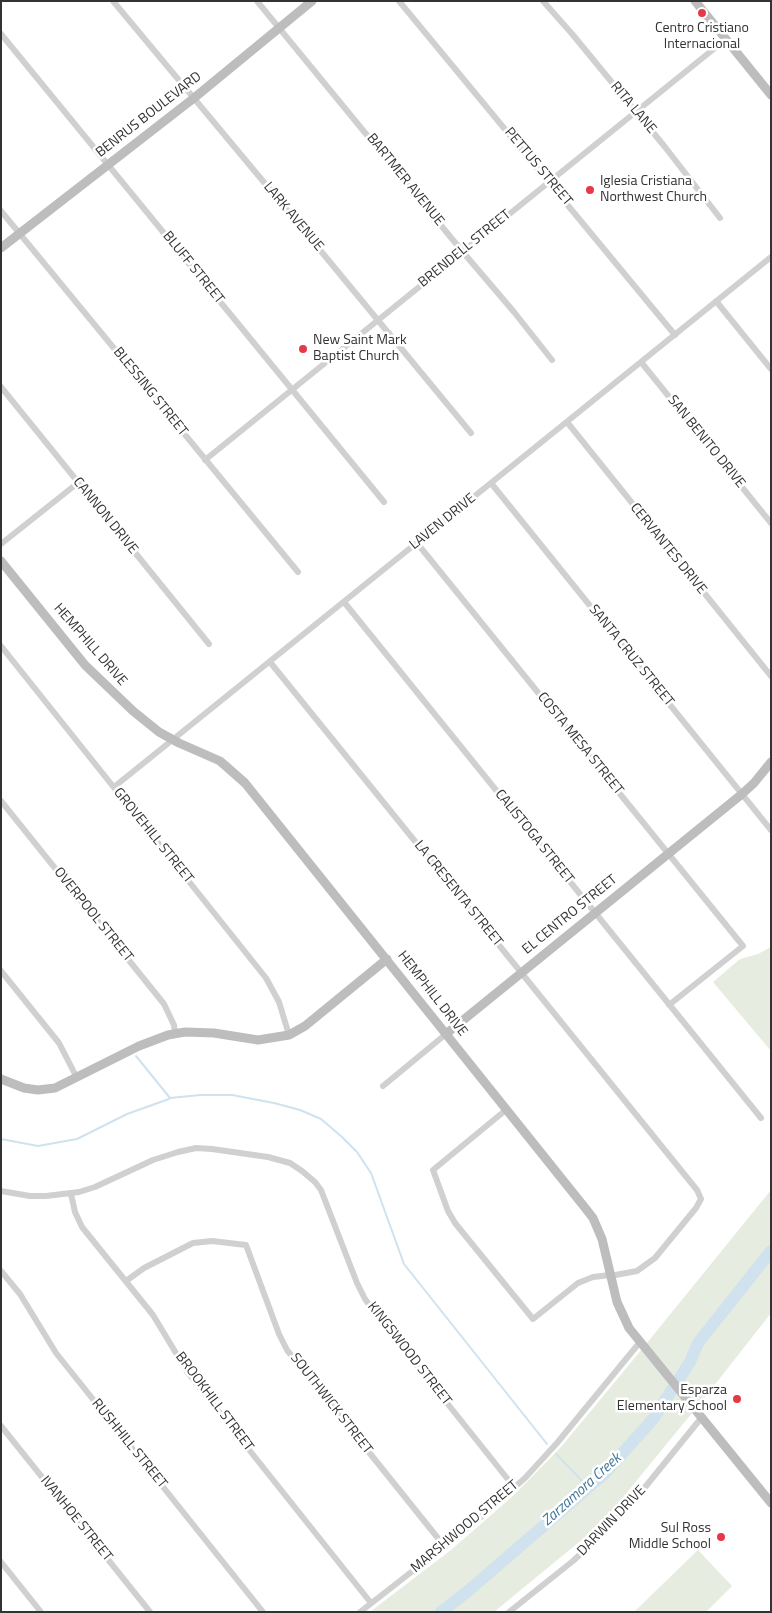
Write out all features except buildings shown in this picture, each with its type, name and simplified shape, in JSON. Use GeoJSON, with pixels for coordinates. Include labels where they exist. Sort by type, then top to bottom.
{"type":"FeatureCollection","features":[{"type":"Feature","properties":{"kind":"street","name":"LARK AVENUE"},"geometry":{"type":"LineString","coordinates":[[113,1],[471,434]]}},
{"type":"Feature","properties":{"kind":"street","name":"BARTMER AVENUE"},"geometry":{"type":"LineString","coordinates":[[257,1],[552,360]]}},
{"type":"Feature","properties":{"kind":"street","name":"BENRUS BOULEVARD"},"geometry":{"type":"LineString","coordinates":[[1,248],[194,98],[312,1]]}},
{"type":"Feature","properties":{"kind":"street","name":"PETTUS STREET"},"geometry":{"type":"LineString","coordinates":[[399,1],[675,335]]}},
{"type":"Feature","properties":{"kind":"street","name":"RITA LANE"},"geometry":{"type":"LineString","coordinates":[[543,1],[574,35],[636,111],[720,218]]}},
{"type":"Feature","properties":{"kind":"street"},"geometry":{"type":"LineString","coordinates":[[698,2],[771,95]]}},
{"type":"Feature","properties":{"kind":"street","name":"BLUFF STREET"},"geometry":{"type":"LineString","coordinates":[[1,34],[384,502]]}},
{"type":"Feature","properties":{"kind":"street","name":"BRENDELL STREET"},"geometry":{"type":"LineString","coordinates":[[206,460],[726,39]]}},
{"type":"Feature","properties":{"kind":"street","name":"BLESSING STREET"},"geometry":{"type":"LineString","coordinates":[[1,211],[298,572]]}},
{"type":"Feature","properties":{"kind":"street","name":"LAVEN DRIVE"},"geometry":{"type":"LineString","coordinates":[[114,787],[771,257]]}},
{"type":"Feature","properties":{"kind":"street"},"geometry":{"type":"LineString","coordinates":[[716,301],[771,369]]}},
{"type":"Feature","properties":{"kind":"street","name":"SAN BENITO DRIVE"},"geometry":{"type":"LineString","coordinates":[[641,362],[771,523]]}},
{"type":"Feature","properties":{"kind":"street","name":"CANNON DRIVE"},"geometry":{"type":"LineString","coordinates":[[1,387],[209,644]]}},
{"type":"Feature","properties":{"kind":"street","name":"CERVANTES DRIVE"},"geometry":{"type":"LineString","coordinates":[[567,422],[771,676]]}},
{"type":"Feature","properties":{"kind":"street"},"geometry":{"type":"LineString","coordinates":[[1,544],[78,482]]}},
{"type":"Feature","properties":{"kind":"street","name":"SANTA CRUZ STREET"},"geometry":{"type":"LineString","coordinates":[[491,483],[771,830]]}},
{"type":"Feature","properties":{"kind":"street","name":"COSTA MESA STREET"},"geometry":{"type":"LineString","coordinates":[[417,543],[743,946],[670,1005]]}},
{"type":"Feature","properties":{"kind":"street","name":"HEMPHILL DRIVE"},"geometry":{"type":"LineString","coordinates":[[1,561],[86,665],[143,720],[173,740],[220,762],[238,775],[593,1218],[602,1240],[617,1302],[623,1316],[640,1342],[771,1503]]}},
{"type":"Feature","properties":{"kind":"street","name":"CALISTOGA STREET"},"geometry":{"type":"LineString","coordinates":[[344,602],[761,1118]]}},
{"type":"Feature","properties":{"kind":"street","name":"GROVEHILL STREET"},"geometry":{"type":"LineString","coordinates":[[1,646],[266,978],[279,1002],[288,1036]]}},
{"type":"Feature","properties":{"kind":"street","name":"LA CRESENTA STREET"},"geometry":{"type":"LineString","coordinates":[[270,662],[697,1190],[701,1199],[696,1208],[651,1262],[637,1271],[610,1275]]}},
{"type":"Feature","properties":{"kind":"street","name":"EL CENTRO STREET"},"geometry":{"type":"LineString","coordinates":[[383,1086],[742,794],[754,783],[771,762]]}},
{"type":"Feature","properties":{"kind":"street","name":"OVERPOOL STREET"},"geometry":{"type":"LineString","coordinates":[[1,801],[164,1004],[174,1025],[174,1034]]}},
{"type":"Feature","properties":{"kind":"street"},"geometry":{"type":"LineString","coordinates":[[1,1079],[16,1086],[38,1090],[55,1088],[154,1039],[174,1034],[200,1032],[258,1040],[288,1036],[305,1026],[387,959]]}},
{"type":"Feature","properties":{"kind":"street"},"geometry":{"type":"LineString","coordinates":[[1,971],[59,1043],[77,1078]]}},
{"type":"Feature","properties":{"kind":"street"},"geometry":{"type":"LineString","coordinates":[[506,1109],[433,1170],[448,1211],[533,1319],[578,1283],[594,1277],[610,1275]]}},
{"type":"Feature","properties":{"kind":"street","name":"KINGSWOOD STREET"},"geometry":{"type":"LineString","coordinates":[[71,1194],[95,1187],[153,1160],[196,1148],[268,1157],[290,1163],[309,1176],[321,1190],[357,1283],[376,1314],[514,1487]]}},
{"type":"Feature","properties":{"kind":"street"},"geometry":{"type":"LineString","coordinates":[[1,1191],[30,1196],[71,1194]]}},
{"type":"Feature","properties":{"kind":"street","name":"BROOKHILL STREET"},"geometry":{"type":"LineString","coordinates":[[71,1194],[75,1212],[82,1227],[162,1328],[188,1373],[371,1603]]}},
{"type":"Feature","properties":{"kind":"street","name":"SOUTHWICK STREET"},"geometry":{"type":"LineString","coordinates":[[126,1281],[144,1268],[193,1243],[212,1241],[246,1245],[278,1334],[287,1350],[445,1547]]}},
{"type":"Feature","properties":{"kind":"street","name":"RUSHHILL STREET"},"geometry":{"type":"LineString","coordinates":[[1,1271],[20,1294],[56,1353],[263,1612]]}},
{"type":"Feature","properties":{"kind":"street","name":"MARSHWOOD STREET"},"geometry":{"type":"LineString","coordinates":[[360,1612],[445,1547],[488,1512],[514,1487],[557,1443],[640,1342]]}},
{"type":"Feature","properties":{"kind":"street","name":"DARWIN DRIVE"},"geometry":{"type":"LineString","coordinates":[[509,1612],[573,1561],[602,1535],[633,1502],[702,1417]]}},
{"type":"Feature","properties":{"kind":"street","name":"IVANHOE STREET"},"geometry":{"type":"LineString","coordinates":[[1,1426],[150,1612]]}},
{"type":"Feature","properties":{"kind":"street"},"geometry":{"type":"LineString","coordinates":[[1,1562],[41,1612]]}},
{"type":"Feature","properties":{"kind":"shaded area"},"geometry":{"type":"Polygon","coordinates":[[[771,947],[771,1051],[713,982],[740,959],[758,954],[771,947]]]}},
{"type":"Feature","properties":{"kind":"shaded area"},"geometry":{"type":"Polygon","coordinates":[[[771,1190],[771,1313],[601,1524],[494,1612],[370,1612],[451,1550],[514,1495],[561,1447],[771,1190]]]}},
{"type":"Feature","properties":{"kind":"shaded area"},"geometry":{"type":"Polygon","coordinates":[[[698,1550],[732,1586],[706,1612],[634,1612],[698,1550]]]}},
{"type":"Feature","properties":{"kind":"waterway"},"geometry":{"type":"LineString","coordinates":[[136,1056],[170,1098],[200,1095],[232,1095],[274,1103],[300,1110],[321,1119],[342,1137],[357,1152],[371,1173],[404,1264],[547,1444]]}},
{"type":"Feature","properties":{"kind":"waterway"},"geometry":{"type":"LineString","coordinates":[[1,1139],[38,1146],[77,1139],[127,1114],[169,1099]]}},
{"type":"Feature","properties":{"kind":"waterway","name":"Zarzamora Creek"},"geometry":{"type":"LineString","coordinates":[[441,1612],[605,1473],[653,1419],[690,1362],[698,1343],[771,1251]]}},
{"type":"Feature","properties":{"kind":"waterway"},"geometry":{"type":"LineString","coordinates":[[556,1454],[589,1488]]}},
{"type":"Feature","properties":{"kind":"place","name":"Centro Cristiano Internacional"},"geometry":{"type":"Point","coordinates":[702,13]}},
{"type":"Feature","properties":{"kind":"place","name":"Iglesia Cristiana Northwest Church"},"geometry":{"type":"Point","coordinates":[590,190]}},
{"type":"Feature","properties":{"kind":"place","name":"New Saint Mark Baptist Church"},"geometry":{"type":"Point","coordinates":[303,349]}},
{"type":"Feature","properties":{"kind":"place","name":"Esparza Elementary School"},"geometry":{"type":"Point","coordinates":[737,1399]}},
{"type":"Feature","properties":{"kind":"place","name":"Sul Ross Middle School"},"geometry":{"type":"Point","coordinates":[721,1537]}}]}
